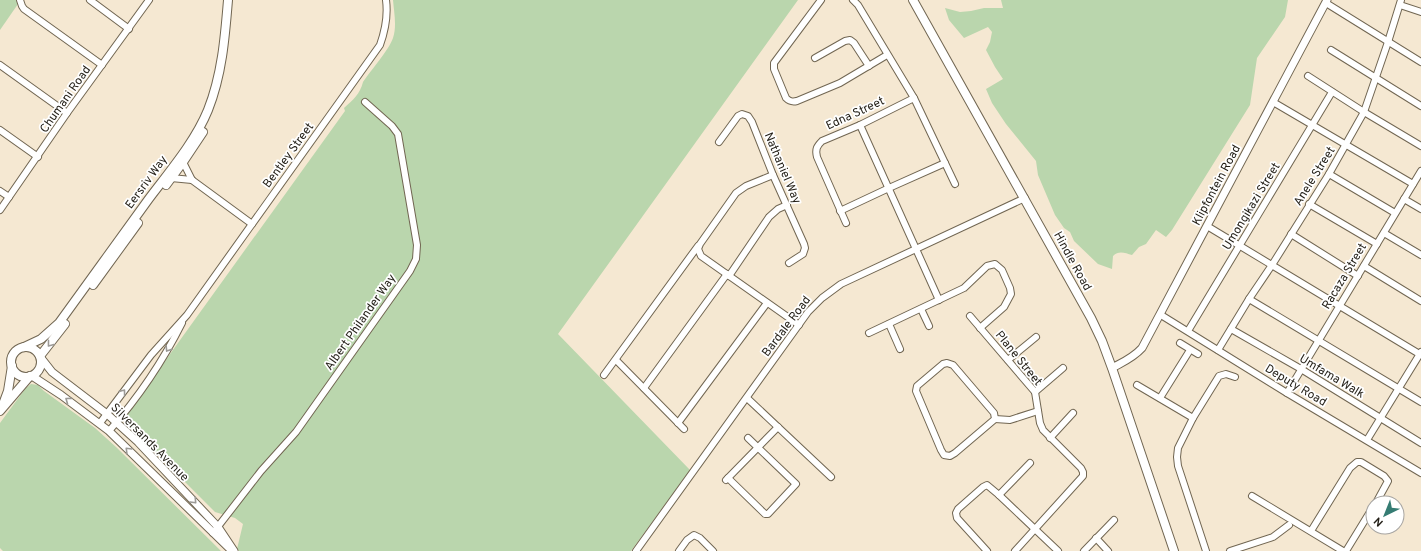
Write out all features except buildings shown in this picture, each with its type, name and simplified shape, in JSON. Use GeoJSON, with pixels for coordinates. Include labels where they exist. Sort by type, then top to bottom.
{"type":"FeatureCollection","features":[{"type":"Feature","properties":{"kind":"main road","name":"Eersriv Way"},"geometry":{"type":"LineString","coordinates":[[24,347],[41,339],[59,323],[161,183],[198,129],[208,110],[217,84],[223,52],[228,0]]}},
{"type":"Feature","properties":{"kind":"main road","name":"Eersriv Way"},"geometry":{"type":"LineString","coordinates":[[40,357],[183,162],[206,125],[222,85],[228,55],[233,0]]}},
{"type":"Feature","properties":{"kind":"main road","name":"Hindle Road"},"geometry":{"type":"LineString","coordinates":[[913,0],[1025,198],[1091,318],[1102,341],[1174,551]]}},
{"type":"Feature","properties":{"kind":"main road"},"geometry":{"type":"LineString","coordinates":[[24,347],[33,349],[40,357],[41,363],[39,370],[31,376],[1,410],[8,391],[12,366],[11,361],[14,354],[17,350],[24,347]]}},
{"type":"Feature","properties":{"kind":"main road"},"geometry":{"type":"LineString","coordinates":[[12,366],[15,372],[19,375],[23,377],[31,376]]}},
{"type":"Feature","properties":{"kind":"street"},"geometry":{"type":"LineString","coordinates":[[20,0],[24,9],[102,65]]}},
{"type":"Feature","properties":{"kind":"street"},"geometry":{"type":"LineString","coordinates":[[90,0],[129,29]]}},
{"type":"Feature","properties":{"kind":"street","name":"Chumani Road"},"geometry":{"type":"LineString","coordinates":[[0,210],[67,113],[149,0]]}},
{"type":"Feature","properties":{"kind":"street","name":"Bentley Street"},"geometry":{"type":"LineString","coordinates":[[100,423],[150,355],[187,315],[380,45],[386,22],[386,0]]}},
{"type":"Feature","properties":{"kind":"street"},"geometry":{"type":"LineString","coordinates":[[821,0],[774,63],[774,69],[786,98],[791,102],[797,101],[840,83],[887,55]]}},
{"type":"Feature","properties":{"kind":"street"},"geometry":{"type":"LineString","coordinates":[[853,0],[858,5],[914,98],[955,184]]}},
{"type":"Feature","properties":{"kind":"street"},"geometry":{"type":"LineString","coordinates":[[1326,2],[1421,62]]}},
{"type":"Feature","properties":{"kind":"street","name":"Klipfontein Road"},"geometry":{"type":"LineString","coordinates":[[1112,368],[1136,355],[1142,348],[1161,315],[1326,2]]}},
{"type":"Feature","properties":{"kind":"street"},"geometry":{"type":"LineString","coordinates":[[1400,2],[1421,12]]}},
{"type":"Feature","properties":{"kind":"street","name":"Anele Street"},"geometry":{"type":"LineString","coordinates":[[1218,350],[1329,174],[1364,112],[1400,2]]}},
{"type":"Feature","properties":{"kind":"street"},"geometry":{"type":"LineString","coordinates":[[815,58],[845,41],[850,40],[854,43],[869,66]]}},
{"type":"Feature","properties":{"kind":"street"},"geometry":{"type":"LineString","coordinates":[[1331,50],[1421,106]]}},
{"type":"Feature","properties":{"kind":"street"},"geometry":{"type":"LineString","coordinates":[[0,65],[67,113]]}},
{"type":"Feature","properties":{"kind":"street"},"geometry":{"type":"LineString","coordinates":[[1308,76],[1421,146]]}},
{"type":"Feature","properties":{"kind":"street","name":"Umongikazi Street"},"geometry":{"type":"LineString","coordinates":[[1188,331],[1332,92]]}},
{"type":"Feature","properties":{"kind":"street","name":"Edna Street"},"geometry":{"type":"LineString","coordinates":[[846,223],[817,156],[817,145],[822,141],[860,125],[914,98]]}},
{"type":"Feature","properties":{"kind":"street","name":"Albert Philander Way"},"geometry":{"type":"LineString","coordinates":[[216,530],[261,471],[296,432],[410,271],[416,259],[417,245],[398,134],[392,126],[365,102]]}},
{"type":"Feature","properties":{"kind":"street"},"geometry":{"type":"LineString","coordinates":[[1273,102],[1413,184]]}},
{"type":"Feature","properties":{"kind":"street","name":"Nathaniel Way"},"geometry":{"type":"LineString","coordinates":[[719,142],[734,119],[742,114],[745,114],[752,122],[805,248],[803,254],[789,262]]}},
{"type":"Feature","properties":{"kind":"street"},"geometry":{"type":"LineString","coordinates":[[860,125],[939,300],[869,333]]}},
{"type":"Feature","properties":{"kind":"street"},"geometry":{"type":"LineString","coordinates":[[0,130],[38,157]]}},
{"type":"Feature","properties":{"kind":"street"},"geometry":{"type":"LineString","coordinates":[[183,162],[192,180],[252,224]]}},
{"type":"Feature","properties":{"kind":"street"},"geometry":{"type":"LineString","coordinates":[[840,211],[945,163]]}},
{"type":"Feature","properties":{"kind":"street","name":"Racaza Street"},"geometry":{"type":"LineString","coordinates":[[1286,393],[1421,171]]}},
{"type":"Feature","properties":{"kind":"street"},"geometry":{"type":"LineString","coordinates":[[1329,174],[1395,213]]}},
{"type":"Feature","properties":{"kind":"street"},"geometry":{"type":"LineString","coordinates":[[604,375],[736,193],[746,186],[773,175]]}},
{"type":"Feature","properties":{"kind":"street"},"geometry":{"type":"LineString","coordinates":[[171,178],[192,180]]}},
{"type":"Feature","properties":{"kind":"street"},"geometry":{"type":"LineString","coordinates":[[0,191],[9,197]]}},
{"type":"Feature","properties":{"kind":"street","name":"Bardale Road"},"geometry":{"type":"LineString","coordinates":[[636,551],[815,305],[835,288],[1025,198]]}},
{"type":"Feature","properties":{"kind":"street"},"geometry":{"type":"LineString","coordinates":[[1404,199],[1421,209]]}},
{"type":"Feature","properties":{"kind":"street"},"geometry":{"type":"LineString","coordinates":[[1309,204],[1377,244]]}},
{"type":"Feature","properties":{"kind":"street"},"geometry":{"type":"LineString","coordinates":[[644,388],[769,217],[778,209],[787,205]]}},
{"type":"Feature","properties":{"kind":"street"},"geometry":{"type":"LineString","coordinates":[[1207,226],[1420,353],[1367,440]]}},
{"type":"Feature","properties":{"kind":"street"},"geometry":{"type":"LineString","coordinates":[[1384,233],[1421,255]]}},
{"type":"Feature","properties":{"kind":"street"},"geometry":{"type":"LineString","coordinates":[[1291,234],[1358,276]]}},
{"type":"Feature","properties":{"kind":"street"},"geometry":{"type":"LineString","coordinates":[[699,245],[698,252],[701,256],[799,325]]}},
{"type":"Feature","properties":{"kind":"street","name":"Plane Street"},"geometry":{"type":"LineString","coordinates":[[939,300],[964,288],[987,266],[992,264],[998,265],[1002,270],[1011,294],[1004,307],[980,328]]}},
{"type":"Feature","properties":{"kind":"street"},"geometry":{"type":"LineString","coordinates":[[1364,266],[1421,300]]}},
{"type":"Feature","properties":{"kind":"street"},"geometry":{"type":"LineString","coordinates":[[1249,299],[1421,402]]}},
{"type":"Feature","properties":{"kind":"street"},"geometry":{"type":"LineString","coordinates":[[678,423],[767,303]]}},
{"type":"Feature","properties":{"kind":"street"},"geometry":{"type":"LineString","coordinates":[[921,309],[929,326]]}},
{"type":"Feature","properties":{"kind":"street","name":"Bentley Street"},"geometry":{"type":"LineString","coordinates":[[109,431],[148,381],[176,336],[187,315]]}},
{"type":"Feature","properties":{"kind":"street","name":"Deputy Road"},"geometry":{"type":"LineString","coordinates":[[1161,315],[1286,393],[1421,473]]}},
{"type":"Feature","properties":{"kind":"street","name":"Plane Street"},"geometry":{"type":"LineString","coordinates":[[970,316],[1035,392],[1041,427],[1050,438],[1081,468],[1084,475],[1035,530]]}},
{"type":"Feature","properties":{"kind":"street"},"geometry":{"type":"LineString","coordinates":[[889,324],[900,349]]}},
{"type":"Feature","properties":{"kind":"street","name":"Umfama Walk"},"geometry":{"type":"LineString","coordinates":[[1231,329],[1301,369],[1421,443]]}},
{"type":"Feature","properties":{"kind":"street"},"geometry":{"type":"LineString","coordinates":[[1008,360],[1036,337]]}},
{"type":"Feature","properties":{"kind":"street"},"geometry":{"type":"LineString","coordinates":[[1180,343],[1198,354]]}},
{"type":"Feature","properties":{"kind":"street"},"geometry":{"type":"LineString","coordinates":[[1160,398],[1190,350]]}},
{"type":"Feature","properties":{"kind":"street"},"geometry":{"type":"LineString","coordinates":[[150,355],[160,362]]}},
{"type":"Feature","properties":{"kind":"street","name":"Silversands Avenue"},"geometry":{"type":"LineString","coordinates":[[40,357],[52,372],[117,422],[138,442],[233,551]]}},
{"type":"Feature","properties":{"kind":"street"},"geometry":{"type":"LineString","coordinates":[[616,360],[684,429]]}},
{"type":"Feature","properties":{"kind":"street"},"geometry":{"type":"LineString","coordinates":[[995,419],[994,413],[949,363],[943,364],[916,387],[916,393],[944,455],[952,455],[995,419],[1010,420],[1038,411]]}},
{"type":"Feature","properties":{"kind":"street"},"geometry":{"type":"LineString","coordinates":[[1035,392],[1063,368]]}},
{"type":"Feature","properties":{"kind":"street"},"geometry":{"type":"LineString","coordinates":[[1206,551],[1178,466],[1178,448],[1193,418],[1219,376],[1226,374],[1235,377]]}},
{"type":"Feature","properties":{"kind":"street","name":"Silversands Avenue"},"geometry":{"type":"LineString","coordinates":[[31,376],[100,423],[216,530]]}},
{"type":"Feature","properties":{"kind":"street"},"geometry":{"type":"LineString","coordinates":[[1137,385],[1193,418]]}},
{"type":"Feature","properties":{"kind":"street"},"geometry":{"type":"LineString","coordinates":[[746,398],[831,477]]}},
{"type":"Feature","properties":{"kind":"street"},"geometry":{"type":"LineString","coordinates":[[1050,438],[1073,413]]}},
{"type":"Feature","properties":{"kind":"street"},"geometry":{"type":"LineString","coordinates":[[748,438],[758,447],[796,484],[768,514],[765,514],[727,479],[758,447],[778,427]]}},
{"type":"Feature","properties":{"kind":"street"},"geometry":{"type":"LineString","coordinates":[[1311,531],[1350,468],[1357,462],[1361,462],[1384,476],[1388,481],[1380,495]]}},
{"type":"Feature","properties":{"kind":"street"},"geometry":{"type":"LineString","coordinates":[[999,495],[1030,463]]}},
{"type":"Feature","properties":{"kind":"street"},"geometry":{"type":"LineString","coordinates":[[987,551],[957,518],[956,513],[958,509],[987,485],[991,487],[1058,551]]}},
{"type":"Feature","properties":{"kind":"street"},"geometry":{"type":"LineString","coordinates":[[1252,496],[1344,551],[1365,519]]}},
{"type":"Feature","properties":{"kind":"street"},"geometry":{"type":"LineString","coordinates":[[1084,551],[1114,520]]}},
{"type":"Feature","properties":{"kind":"street"},"geometry":{"type":"LineString","coordinates":[[1230,551],[1273,537],[1290,525]]}},
{"type":"Feature","properties":{"kind":"street"},"geometry":{"type":"LineString","coordinates":[[1015,551],[1035,530]]}},
{"type":"Feature","properties":{"kind":"street"},"geometry":{"type":"LineString","coordinates":[[679,551],[687,540],[694,535],[700,538],[713,551]]}},
{"type":"Feature","properties":{"kind":"street"},"geometry":{"type":"LineString","coordinates":[[1096,538],[1108,551]]}},
{"type":"Feature","properties":{"kind":"green space"},"geometry":{"type":"Polygon","coordinates":[[[0,0],[17,0],[18,4],[0,30],[0,0]]]}},
{"type":"Feature","properties":{"kind":"green space"},"geometry":{"type":"Polygon","coordinates":[[[393,0],[798,0],[558,334],[690,470],[631,551],[239,551],[237,549],[243,524],[235,518],[215,512],[129,426],[127,417],[129,411],[345,111],[344,108],[358,93],[363,82],[388,48],[393,38],[395,29],[393,0]]]}},
{"type":"Feature","properties":{"kind":"green space"},"geometry":{"type":"Polygon","coordinates":[[[1001,0],[1288,0],[1285,17],[1257,58],[1250,105],[1172,230],[1166,237],[1156,230],[1146,244],[1139,247],[1132,255],[1122,252],[1115,254],[1113,256],[1112,269],[1098,264],[1074,241],[1070,232],[1064,228],[1055,215],[1038,175],[1036,161],[1006,124],[992,103],[986,89],[1003,79],[986,50],[990,42],[992,32],[988,27],[964,38],[949,20],[945,8],[960,12],[984,8],[1003,8],[1001,0]]]}},
{"type":"Feature","properties":{"kind":"green space"},"geometry":{"type":"Polygon","coordinates":[[[31,384],[38,385],[95,428],[221,551],[3,551],[0,548],[0,423],[25,389],[31,384]]]}}]}
